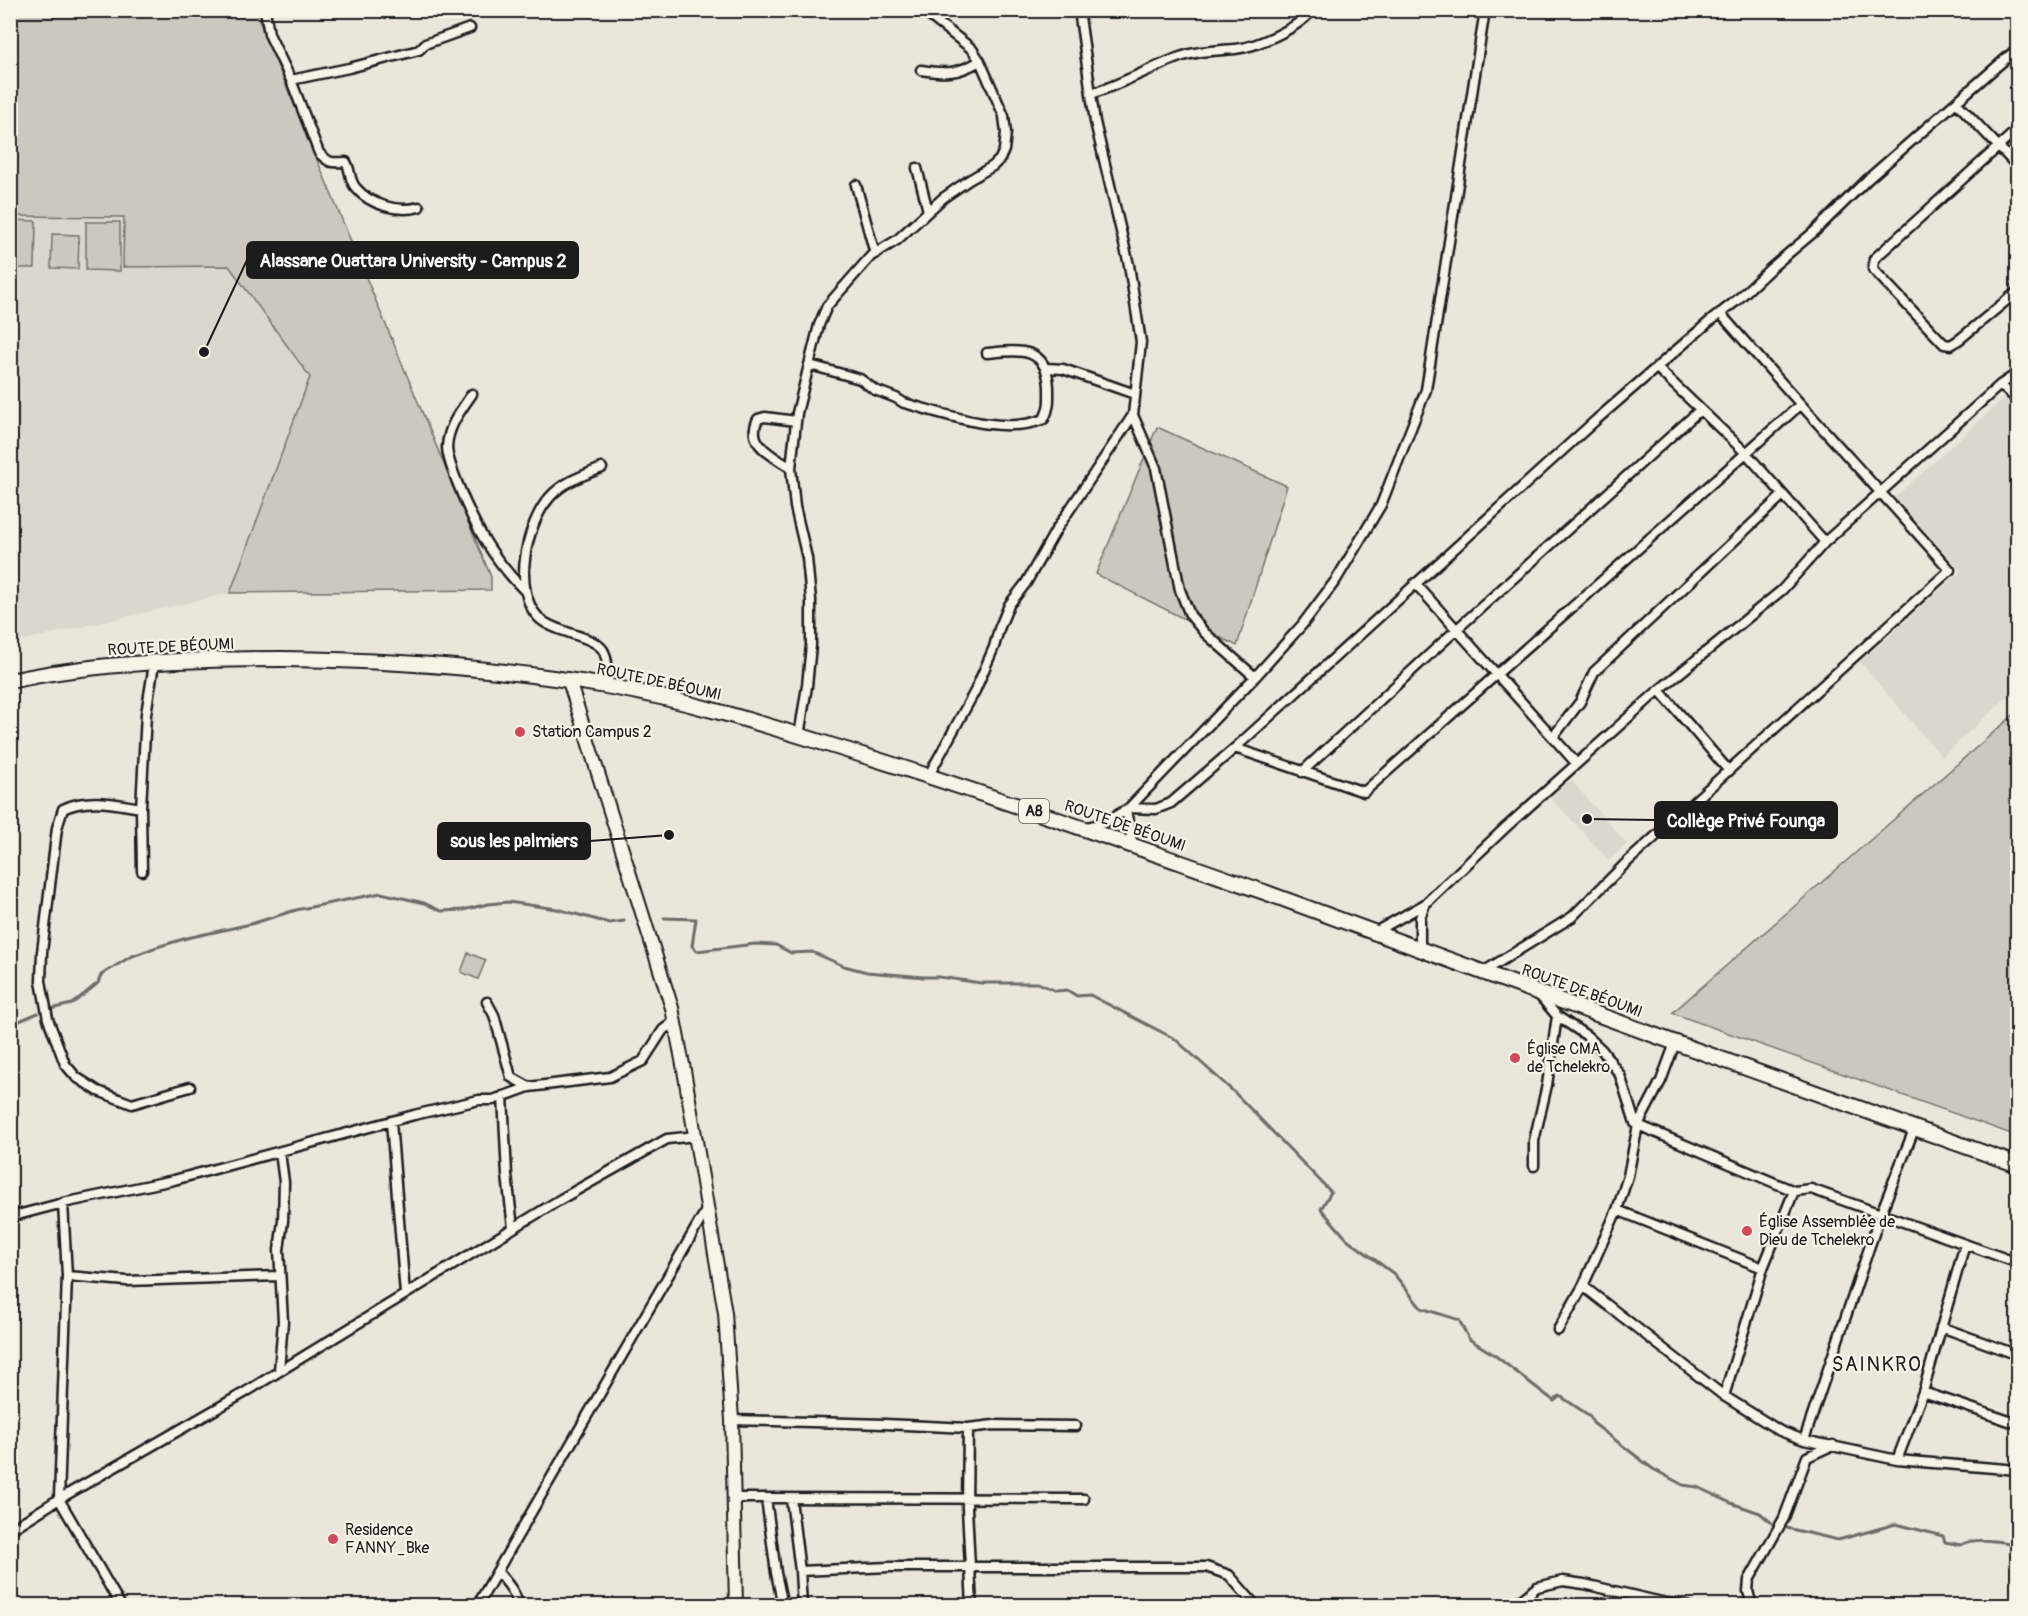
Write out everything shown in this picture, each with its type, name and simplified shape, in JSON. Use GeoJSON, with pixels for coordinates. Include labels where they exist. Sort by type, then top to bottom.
{"type":"FeatureCollection","features":[{"type":"Feature","properties":{"kind":"main road","name":"ROUTE DE BÉOUMI"},"geometry":{"type":"LineString","coordinates":[[10,681],[46,673],[154,664],[246,659],[350,660],[462,668],[609,686],[681,702],[928,775],[1083,828],[2018,1165]]}},
{"type":"Feature","properties":{"kind":"main road"},"geometry":{"type":"LineString","coordinates":[[569,681],[675,1021],[696,1136],[725,1313],[735,1498],[736,1605]]}},
{"type":"Feature","properties":{"kind":"street"},"geometry":{"type":"LineString","coordinates":[[265,10],[269,34],[291,80],[319,153],[325,161],[346,162],[355,188],[380,204],[396,210],[419,207]]}},
{"type":"Feature","properties":{"kind":"street"},"geometry":{"type":"LineString","coordinates":[[799,736],[810,655],[811,600],[807,558],[795,507],[791,468],[796,421],[819,325],[827,306],[875,254],[897,240],[928,211],[969,180],[993,166],[1000,159],[1004,150],[1006,132],[1004,116],[980,61],[965,43],[922,10]]}},
{"type":"Feature","properties":{"kind":"street"},"geometry":{"type":"LineString","coordinates":[[928,775],[975,691],[1009,605],[1026,583],[1056,530],[1133,415],[1141,342],[1129,265],[1095,122],[1079,10]]}},
{"type":"Feature","properties":{"kind":"street"},"geometry":{"type":"LineString","coordinates":[[1091,94],[1116,86],[1187,54],[1213,49],[1236,49],[1257,44],[1292,27],[1312,10]]}},
{"type":"Feature","properties":{"kind":"street"},"geometry":{"type":"LineString","coordinates":[[1083,828],[1104,823],[1127,809],[1255,677],[1302,625],[1336,580],[1381,505],[1426,390],[1485,10]]}},
{"type":"Feature","properties":{"kind":"street"},"geometry":{"type":"LineString","coordinates":[[291,80],[419,50],[425,44],[470,28]]}},
{"type":"Feature","properties":{"kind":"street"},"geometry":{"type":"LineString","coordinates":[[1127,809],[1156,809],[1170,802],[1235,748],[1596,420],[1736,301],[1815,231],[1868,179],[2018,48]]}},
{"type":"Feature","properties":{"kind":"street"},"geometry":{"type":"LineString","coordinates":[[921,70],[954,72],[966,69],[980,61]]}},
{"type":"Feature","properties":{"kind":"street"},"geometry":{"type":"LineString","coordinates":[[1957,103],[2018,168]]}},
{"type":"Feature","properties":{"kind":"street"},"geometry":{"type":"LineString","coordinates":[[2018,129],[1874,260],[1873,269],[1944,344],[1952,345],[2018,291]]}},
{"type":"Feature","properties":{"kind":"street"},"geometry":{"type":"LineString","coordinates":[[916,168],[928,211]]}},
{"type":"Feature","properties":{"kind":"street"},"geometry":{"type":"LineString","coordinates":[[856,185],[875,254]]}},
{"type":"Feature","properties":{"kind":"street"},"geometry":{"type":"LineString","coordinates":[[1483,972],[1572,917],[1625,864],[1950,570],[1720,313]]}},
{"type":"Feature","properties":{"kind":"street"},"geometry":{"type":"LineString","coordinates":[[810,365],[860,379],[875,390],[904,403],[984,424],[1030,425],[1044,419],[1050,409],[1047,368],[1043,362],[1021,351],[987,353]]}},
{"type":"Feature","properties":{"kind":"street"},"geometry":{"type":"LineString","coordinates":[[1047,368],[1063,369],[1135,394]]}},
{"type":"Feature","properties":{"kind":"street"},"geometry":{"type":"LineString","coordinates":[[1657,368],[1746,453],[1825,542]]}},
{"type":"Feature","properties":{"kind":"street"},"geometry":{"type":"LineString","coordinates":[[1375,932],[1425,904],[1659,690],[1782,590],[1825,542],[1880,491],[2000,385],[2018,373]]}},
{"type":"Feature","properties":{"kind":"street"},"geometry":{"type":"LineString","coordinates":[[2000,385],[2018,400]]}},
{"type":"Feature","properties":{"kind":"street"},"geometry":{"type":"LineString","coordinates":[[472,394],[456,416],[451,429],[447,448],[451,465],[464,500],[486,544],[504,570],[524,590]]}},
{"type":"Feature","properties":{"kind":"street"},"geometry":{"type":"LineString","coordinates":[[1235,748],[1364,792],[1800,405]]}},
{"type":"Feature","properties":{"kind":"street"},"geometry":{"type":"LineString","coordinates":[[1302,772],[1700,410]]}},
{"type":"Feature","properties":{"kind":"street"},"geometry":{"type":"LineString","coordinates":[[1133,415],[1156,468],[1180,590],[1190,615],[1205,633],[1255,677]]}},
{"type":"Feature","properties":{"kind":"street"},"geometry":{"type":"LineString","coordinates":[[791,468],[766,452],[757,442],[753,432],[758,419],[765,417],[796,421]]}},
{"type":"Feature","properties":{"kind":"street"},"geometry":{"type":"LineString","coordinates":[[602,468],[570,481],[549,497],[527,542],[524,590],[526,600],[538,618],[554,628],[592,642],[603,649],[609,686]]}},
{"type":"Feature","properties":{"kind":"street"},"geometry":{"type":"LineString","coordinates":[[1553,737],[1581,702],[1594,672],[1784,495]]}},
{"type":"Feature","properties":{"kind":"street"},"geometry":{"type":"LineString","coordinates":[[1415,584],[1576,764]]}},
{"type":"Feature","properties":{"kind":"street"},"geometry":{"type":"LineString","coordinates":[[142,871],[141,808],[146,714],[154,664]]}},
{"type":"Feature","properties":{"kind":"street"},"geometry":{"type":"LineString","coordinates":[[1659,690],[1729,771]]}},
{"type":"Feature","properties":{"kind":"street"},"geometry":{"type":"LineString","coordinates":[[141,808],[113,803],[84,802],[63,809],[57,828],[42,952],[41,981],[48,1019],[58,1048],[65,1064],[76,1077],[98,1091],[132,1104],[190,1087]]}},
{"type":"Feature","properties":{"kind":"street"},"geometry":{"type":"LineString","coordinates":[[1127,809],[1133,846]]}},
{"type":"Feature","properties":{"kind":"street"},"geometry":{"type":"LineString","coordinates":[[1420,948],[1420,918],[1425,904]]}},
{"type":"Feature","properties":{"kind":"street"},"geometry":{"type":"LineString","coordinates":[[1537,992],[1557,1016],[1587,1036],[1602,1050],[1620,1075],[1635,1123],[1638,1125],[1794,1191],[1811,1189],[2018,1263]]}},
{"type":"Feature","properties":{"kind":"street"},"geometry":{"type":"LineString","coordinates":[[487,1002],[494,1015],[512,1077],[529,1087]]}},
{"type":"Feature","properties":{"kind":"street"},"geometry":{"type":"LineString","coordinates":[[1534,1166],[1534,1141],[1547,1085],[1557,1016]]}},
{"type":"Feature","properties":{"kind":"street"},"geometry":{"type":"LineString","coordinates":[[10,1217],[63,1203],[174,1180],[456,1105],[493,1100],[529,1087],[610,1077],[644,1061],[663,1030],[675,1021]]}},
{"type":"Feature","properties":{"kind":"street"},"geometry":{"type":"LineString","coordinates":[[1558,1330],[1583,1286],[1617,1210],[1628,1176],[1638,1125],[1661,1081],[1675,1042]]}},
{"type":"Feature","properties":{"kind":"street"},"geometry":{"type":"LineString","coordinates":[[503,1096],[507,1175],[513,1228]]}},
{"type":"Feature","properties":{"kind":"street"},"geometry":{"type":"LineString","coordinates":[[392,1122],[405,1294]]}},
{"type":"Feature","properties":{"kind":"street"},"geometry":{"type":"LineString","coordinates":[[1804,1440],[1881,1213],[1915,1127]]}},
{"type":"Feature","properties":{"kind":"street"},"geometry":{"type":"LineString","coordinates":[[10,1530],[59,1498],[244,1393],[561,1199],[667,1139],[696,1136]]}},
{"type":"Feature","properties":{"kind":"street"},"geometry":{"type":"LineString","coordinates":[[279,1371],[283,1321],[279,1250],[284,1221],[284,1182],[280,1152]]}},
{"type":"Feature","properties":{"kind":"street"},"geometry":{"type":"LineString","coordinates":[[1724,1396],[1763,1268],[1794,1191]]}},
{"type":"Feature","properties":{"kind":"street"},"geometry":{"type":"LineString","coordinates":[[63,1203],[67,1276],[59,1498],[121,1605]]}},
{"type":"Feature","properties":{"kind":"street"},"geometry":{"type":"LineString","coordinates":[[477,1605],[708,1207]]}},
{"type":"Feature","properties":{"kind":"street"},"geometry":{"type":"LineString","coordinates":[[1617,1210],[1763,1268]]}},
{"type":"Feature","properties":{"kind":"street"},"geometry":{"type":"LineString","coordinates":[[1897,1460],[1923,1392],[1965,1244]]}},
{"type":"Feature","properties":{"kind":"street"},"geometry":{"type":"LineString","coordinates":[[67,1276],[127,1281],[280,1276]]}},
{"type":"Feature","properties":{"kind":"street"},"geometry":{"type":"LineString","coordinates":[[1583,1286],[1724,1396],[1780,1431],[1804,1440],[1897,1460],[2018,1470]]}},
{"type":"Feature","properties":{"kind":"street"},"geometry":{"type":"LineString","coordinates":[[1941,1327],[2018,1355]]}},
{"type":"Feature","properties":{"kind":"street"},"geometry":{"type":"LineString","coordinates":[[1923,1392],[2018,1424]]}},
{"type":"Feature","properties":{"kind":"street"},"geometry":{"type":"LineString","coordinates":[[732,1420],[968,1428],[994,1425],[1076,1426]]}},
{"type":"Feature","properties":{"kind":"street"},"geometry":{"type":"LineString","coordinates":[[968,1428],[972,1605]]}},
{"type":"Feature","properties":{"kind":"street"},"geometry":{"type":"LineString","coordinates":[[1752,1605],[1748,1591],[1749,1580],[1784,1518],[1807,1458],[1833,1445]]}},
{"type":"Feature","properties":{"kind":"street"},"geometry":{"type":"LineString","coordinates":[[735,1498],[1084,1499]]}},
{"type":"Feature","properties":{"kind":"street"},"geometry":{"type":"LineString","coordinates":[[766,1498],[776,1573],[783,1605]]}},
{"type":"Feature","properties":{"kind":"street"},"geometry":{"type":"LineString","coordinates":[[791,1499],[802,1605]]}},
{"type":"Feature","properties":{"kind":"street"},"geometry":{"type":"LineString","coordinates":[[800,1571],[889,1567],[1206,1567],[1229,1575],[1256,1605]]}},
{"type":"Feature","properties":{"kind":"street"},"geometry":{"type":"LineString","coordinates":[[498,1572],[513,1592],[518,1605]]}},
{"type":"Feature","properties":{"kind":"street"},"geometry":{"type":"LineString","coordinates":[[1514,1605],[1537,1587],[1563,1581],[1666,1603],[1687,1605]]}},
{"type":"Feature","properties":{"kind":"shaded area"},"geometry":{"type":"Polygon","coordinates":[[[10,11],[255,11],[491,577],[491,590],[230,593],[11,643],[10,11]]]}},
{"type":"Feature","properties":{"kind":"shaded area"},"geometry":{"type":"Polygon","coordinates":[[[11,11],[255,11],[491,577],[491,590],[230,593],[310,377],[229,266],[123,267],[124,217],[11,216],[11,11]]]}},
{"type":"Feature","properties":{"kind":"shaded area"},"geometry":{"type":"Polygon","coordinates":[[[11,220],[36,221],[35,268],[11,268],[11,220]]]}},
{"type":"Feature","properties":{"kind":"shaded area"},"geometry":{"type":"Polygon","coordinates":[[[86,222],[120,222],[120,271],[86,270],[86,222]]]}},
{"type":"Feature","properties":{"kind":"shaded area"},"geometry":{"type":"Polygon","coordinates":[[[52,234],[79,235],[78,269],[51,268],[52,234]]]}},
{"type":"Feature","properties":{"kind":"shaded area"},"geometry":{"type":"Polygon","coordinates":[[[2008,395],[2018,406],[2017,688],[1942,757],[1860,662],[1961,571],[1895,497],[2008,395]]]}},
{"type":"Feature","properties":{"kind":"shaded area"},"geometry":{"type":"Polygon","coordinates":[[[1157,427],[1287,486],[1237,646],[1096,574],[1157,427]]]}},
{"type":"Feature","properties":{"kind":"shaded area"},"geometry":{"type":"Polygon","coordinates":[[[2017,712],[2017,1136],[1672,1013],[2017,712]]]}},
{"type":"Feature","properties":{"kind":"shaded area"},"geometry":{"type":"Polygon","coordinates":[[[1571,780],[1627,844],[1609,860],[1550,797],[1571,780]]]}},
{"type":"Feature","properties":{"kind":"shaded area"},"geometry":{"type":"Polygon","coordinates":[[[468,953],[486,960],[478,979],[461,972],[468,953]]]}},
{"type":"Feature","properties":{"kind":"waterway"},"geometry":{"type":"LineString","coordinates":[[50,1009],[72,1004],[98,983],[101,975],[130,957],[157,947],[251,924],[296,910],[381,893],[424,903],[441,911],[463,910],[508,902],[557,909],[609,923],[624,921]]}},
{"type":"Feature","properties":{"kind":"waterway"},"geometry":{"type":"LineString","coordinates":[[664,918],[696,919],[692,946],[697,951],[755,944],[776,945],[791,953],[812,952],[844,966],[867,972],[939,977],[981,983],[1038,983],[1056,991],[1067,990],[1077,996],[1090,995],[1175,1039],[1235,1093],[1331,1192],[1321,1209],[1347,1239],[1394,1274],[1421,1308],[1459,1320],[1469,1339],[1493,1354],[1554,1401],[1560,1396],[1590,1416],[1593,1423],[1653,1469],[1683,1485],[1697,1487],[1731,1503],[1760,1513],[1774,1525],[1838,1540],[1896,1524],[1943,1536],[1945,1542],[1961,1545],[1980,1540],[2018,1545]]}},
{"type":"Feature","properties":{"kind":"waterway"},"geometry":{"type":"LineString","coordinates":[[10,1025],[38,1013]]}},
{"type":"Feature","properties":{"kind":"place","name":"Alassane Ouattara University - Campus 2"},"geometry":{"type":"Point","coordinates":[204,352]}},
{"type":"Feature","properties":{"kind":"place","name":"Station Campus 2"},"geometry":{"type":"Point","coordinates":[520,732]}},
{"type":"Feature","properties":{"kind":"place","name":"Collège Privé Founga"},"geometry":{"type":"Point","coordinates":[1587,819]}},
{"type":"Feature","properties":{"kind":"place","name":"sous les palmiers"},"geometry":{"type":"Point","coordinates":[669,835]}},
{"type":"Feature","properties":{"kind":"place","name":"Église CMA de Tchelekro"},"geometry":{"type":"Point","coordinates":[1515,1058]}},
{"type":"Feature","properties":{"kind":"place","name":"Église Assemblée de Dieu de Tchelekro"},"geometry":{"type":"Point","coordinates":[1747,1231]}},
{"type":"Feature","properties":{"kind":"place","name":"Residence FANNY_Bke"},"geometry":{"type":"Point","coordinates":[333,1539]}},
{"type":"Feature","properties":{"kind":"district","name":"SAINKRO"},"geometry":{"type":"Point","coordinates":[1877,1364]}}]}
